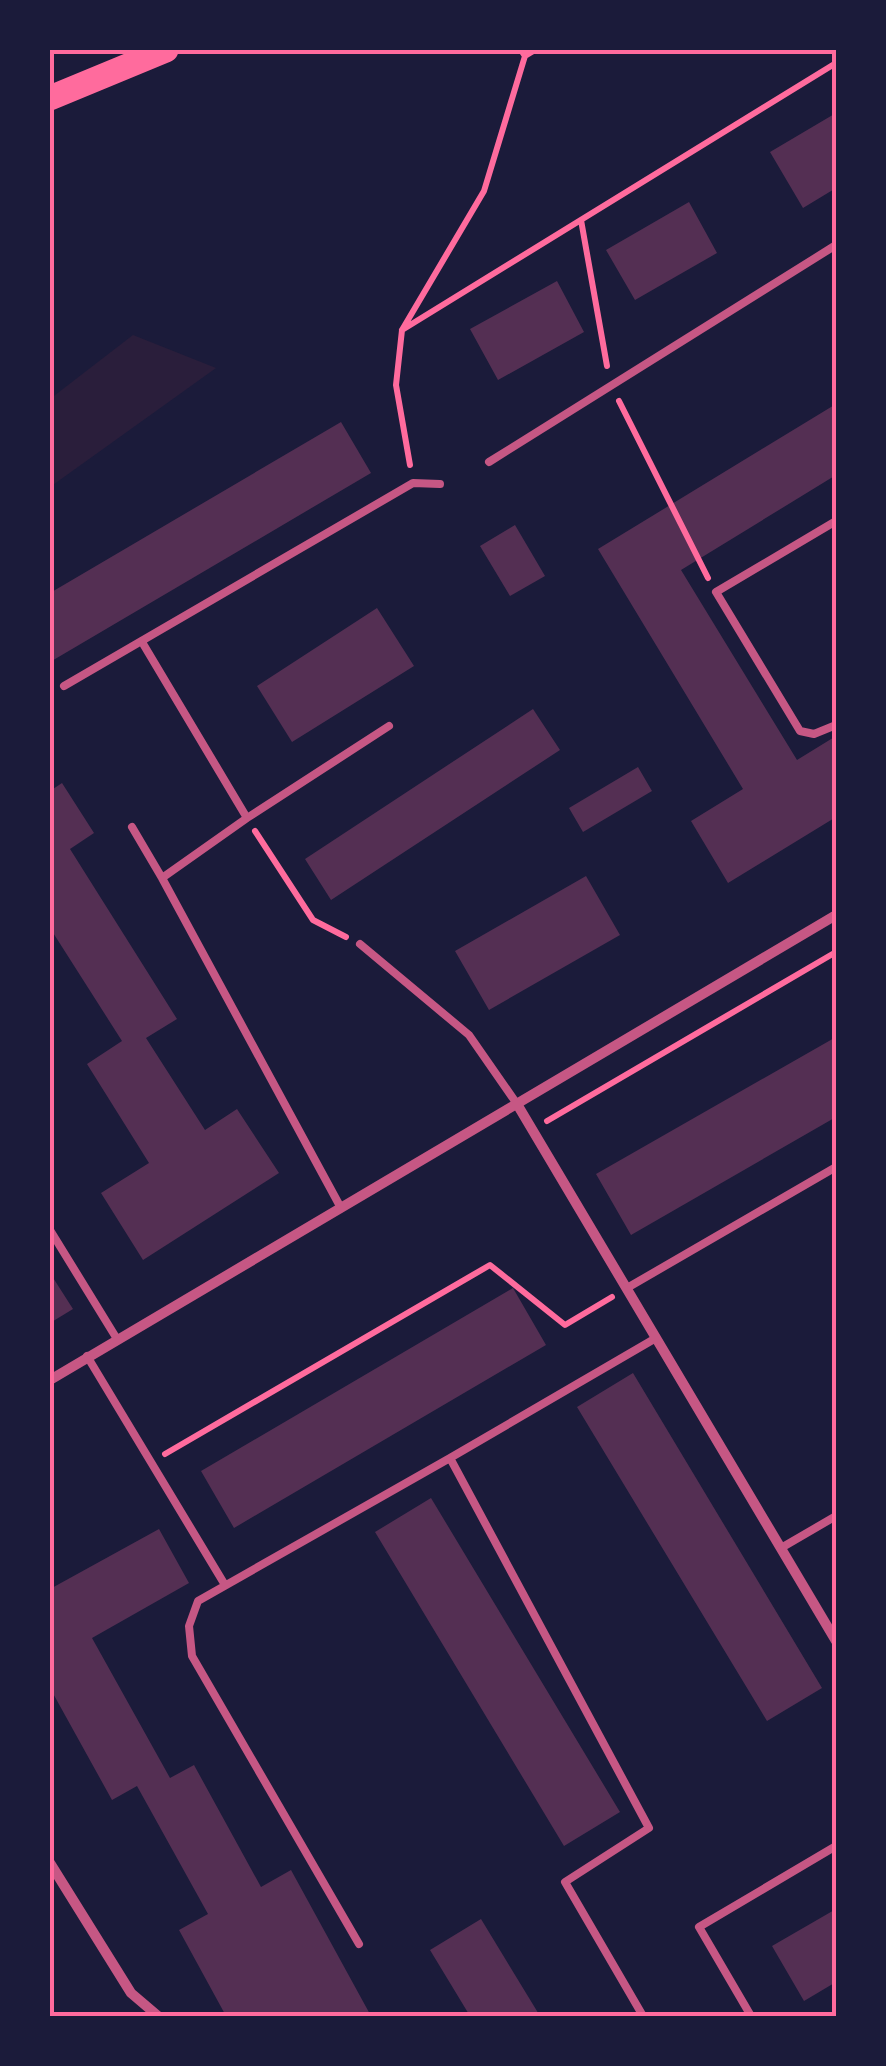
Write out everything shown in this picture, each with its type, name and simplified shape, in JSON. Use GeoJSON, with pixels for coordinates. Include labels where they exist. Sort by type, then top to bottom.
{"type":"FeatureCollection","features":[{"type":"Feature","properties":{"kind":"main road"},"geometry":{"type":"LineString","coordinates":[[50,98],[166,50]]}},
{"type":"Feature","properties":{"kind":"street"},"geometry":{"type":"LineString","coordinates":[[50,1380],[836,915]]}},
{"type":"Feature","properties":{"kind":"street"},"geometry":{"type":"LineString","coordinates":[[518,1104],[836,1641]]}},
{"type":"Feature","properties":{"kind":"street"},"geometry":{"type":"LineString","coordinates":[[50,1863],[131,1993],[158,2016]]}},
{"type":"Feature","properties":{"kind":"lane"},"geometry":{"type":"LineString","coordinates":[[489,462],[836,245]]}},
{"type":"Feature","properties":{"kind":"lane"},"geometry":{"type":"LineString","coordinates":[[64,686],[413,483],[440,484]]}},
{"type":"Feature","properties":{"kind":"lane"},"geometry":{"type":"LineString","coordinates":[[836,521],[716,592],[800,731],[814,734],[836,725]]}},
{"type":"Feature","properties":{"kind":"lane"},"geometry":{"type":"LineString","coordinates":[[142,642],[246,818]]}},
{"type":"Feature","properties":{"kind":"lane"},"geometry":{"type":"LineString","coordinates":[[162,878],[246,818],[389,726]]}},
{"type":"Feature","properties":{"kind":"lane"},"geometry":{"type":"LineString","coordinates":[[132,827],[341,1208]]}},
{"type":"Feature","properties":{"kind":"lane"},"geometry":{"type":"LineString","coordinates":[[360,944],[469,1035],[518,1104]]}},
{"type":"Feature","properties":{"kind":"lane"},"geometry":{"type":"LineString","coordinates":[[627,1288],[836,1168]]}},
{"type":"Feature","properties":{"kind":"lane"},"geometry":{"type":"LineString","coordinates":[[50,1230],[117,1339]]}},
{"type":"Feature","properties":{"kind":"lane"},"geometry":{"type":"LineString","coordinates":[[359,1944],[192,1656],[188,1626],[198,1602],[656,1338]]}},
{"type":"Feature","properties":{"kind":"lane"},"geometry":{"type":"LineString","coordinates":[[87,1356],[225,1585]]}},
{"type":"Feature","properties":{"kind":"lane"},"geometry":{"type":"LineString","coordinates":[[450,1458],[649,1828],[565,1882],[643,2016]]}},
{"type":"Feature","properties":{"kind":"lane"},"geometry":{"type":"LineString","coordinates":[[781,1548],[836,1516]]}},
{"type":"Feature","properties":{"kind":"lane"},"geometry":{"type":"LineString","coordinates":[[752,2016],[699,1927],[836,1846]]}},
{"type":"Feature","properties":{"kind":"path"},"geometry":{"type":"LineString","coordinates":[[413,483],[396,385],[402,330],[484,192],[523,53],[535,50]]}},
{"type":"Feature","properties":{"kind":"path"},"geometry":{"type":"LineString","coordinates":[[402,330],[836,63]]}},
{"type":"Feature","properties":{"kind":"path"},"geometry":{"type":"LineString","coordinates":[[581,220],[611,386],[716,592]]}},
{"type":"Feature","properties":{"kind":"path"},"geometry":{"type":"LineString","coordinates":[[246,818],[313,920],[360,944]]}},
{"type":"Feature","properties":{"kind":"path"},"geometry":{"type":"LineString","coordinates":[[533,1130],[836,952]]}},
{"type":"Feature","properties":{"kind":"path"},"geometry":{"type":"LineString","coordinates":[[151,1462],[490,1264],[565,1325],[627,1288]]}},
{"type":"Feature","properties":{"kind":"shaded area"},"geometry":{"type":"Polygon","coordinates":[[[133,335],[216,368],[50,487],[50,399],[133,335]]]}},
{"type":"Feature","properties":{"kind":"building"},"geometry":{"type":"Polygon","coordinates":[[[836,113],[836,188],[803,208],[770,152],[836,113]]]}},
{"type":"Feature","properties":{"kind":"building"},"geometry":{"type":"Polygon","coordinates":[[[689,202],[717,253],[635,300],[606,250],[689,202]]]}},
{"type":"Feature","properties":{"kind":"building"},"geometry":{"type":"Polygon","coordinates":[[[557,281],[584,332],[498,380],[470,329],[557,281]]]}},
{"type":"Feature","properties":{"kind":"building"},"geometry":{"type":"Polygon","coordinates":[[[836,404],[836,475],[681,570],[797,760],[836,736],[836,817],[728,883],[691,821],[743,789],[598,549],[836,404]]]}},
{"type":"Feature","properties":{"kind":"building"},"geometry":{"type":"Polygon","coordinates":[[[341,422],[371,473],[50,662],[50,593],[341,422]]]}},
{"type":"Feature","properties":{"kind":"building"},"geometry":{"type":"Polygon","coordinates":[[[515,525],[545,576],[510,596],[480,546],[515,525]]]}},
{"type":"Feature","properties":{"kind":"building"},"geometry":{"type":"Polygon","coordinates":[[[377,608],[414,666],[292,742],[257,686],[377,608]]]}},
{"type":"Feature","properties":{"kind":"building"},"geometry":{"type":"Polygon","coordinates":[[[533,709],[560,750],[331,900],[305,859],[533,709]]]}},
{"type":"Feature","properties":{"kind":"building"},"geometry":{"type":"Polygon","coordinates":[[[638,767],[652,791],[583,832],[569,808],[638,767]]]}},
{"type":"Feature","properties":{"kind":"building"},"geometry":{"type":"Polygon","coordinates":[[[62,783],[94,833],[70,849],[177,1019],[146,1038],[205,1130],[237,1109],[279,1173],[143,1260],[101,1193],[149,1163],[87,1064],[122,1041],[50,928],[50,791],[62,783]]]}},
{"type":"Feature","properties":{"kind":"building"},"geometry":{"type":"Polygon","coordinates":[[[586,876],[620,935],[489,1010],[455,951],[586,876]]]}},
{"type":"Feature","properties":{"kind":"building"},"geometry":{"type":"Polygon","coordinates":[[[836,1037],[836,1117],[631,1235],[596,1174],[836,1037]]]}},
{"type":"Feature","properties":{"kind":"building"},"geometry":{"type":"Polygon","coordinates":[[[50,1273],[73,1309],[50,1323],[50,1273]]]}},
{"type":"Feature","properties":{"kind":"building"},"geometry":{"type":"Polygon","coordinates":[[[513,1288],[546,1345],[234,1528],[201,1471],[513,1288]]]}},
{"type":"Feature","properties":{"kind":"building"},"geometry":{"type":"Polygon","coordinates":[[[633,1373],[822,1688],[767,1721],[577,1407],[633,1373]]]}},
{"type":"Feature","properties":{"kind":"building"},"geometry":{"type":"Polygon","coordinates":[[[431,1498],[620,1812],[564,1846],[375,1532],[431,1498]]]}},
{"type":"Feature","properties":{"kind":"building"},"geometry":{"type":"Polygon","coordinates":[[[159,1529],[189,1583],[92,1638],[170,1778],[194,1765],[261,1887],[291,1870],[371,2016],[226,2016],[179,1930],[208,1914],[137,1786],[112,1800],[50,1688],[50,1589],[159,1529]]]}},
{"type":"Feature","properties":{"kind":"building"},"geometry":{"type":"Polygon","coordinates":[[[836,1909],[836,1982],[804,2001],[772,1946],[836,1909]]]}},
{"type":"Feature","properties":{"kind":"building"},"geometry":{"type":"Polygon","coordinates":[[[481,1919],[540,2016],[470,2016],[430,1950],[481,1919]]]}}]}
